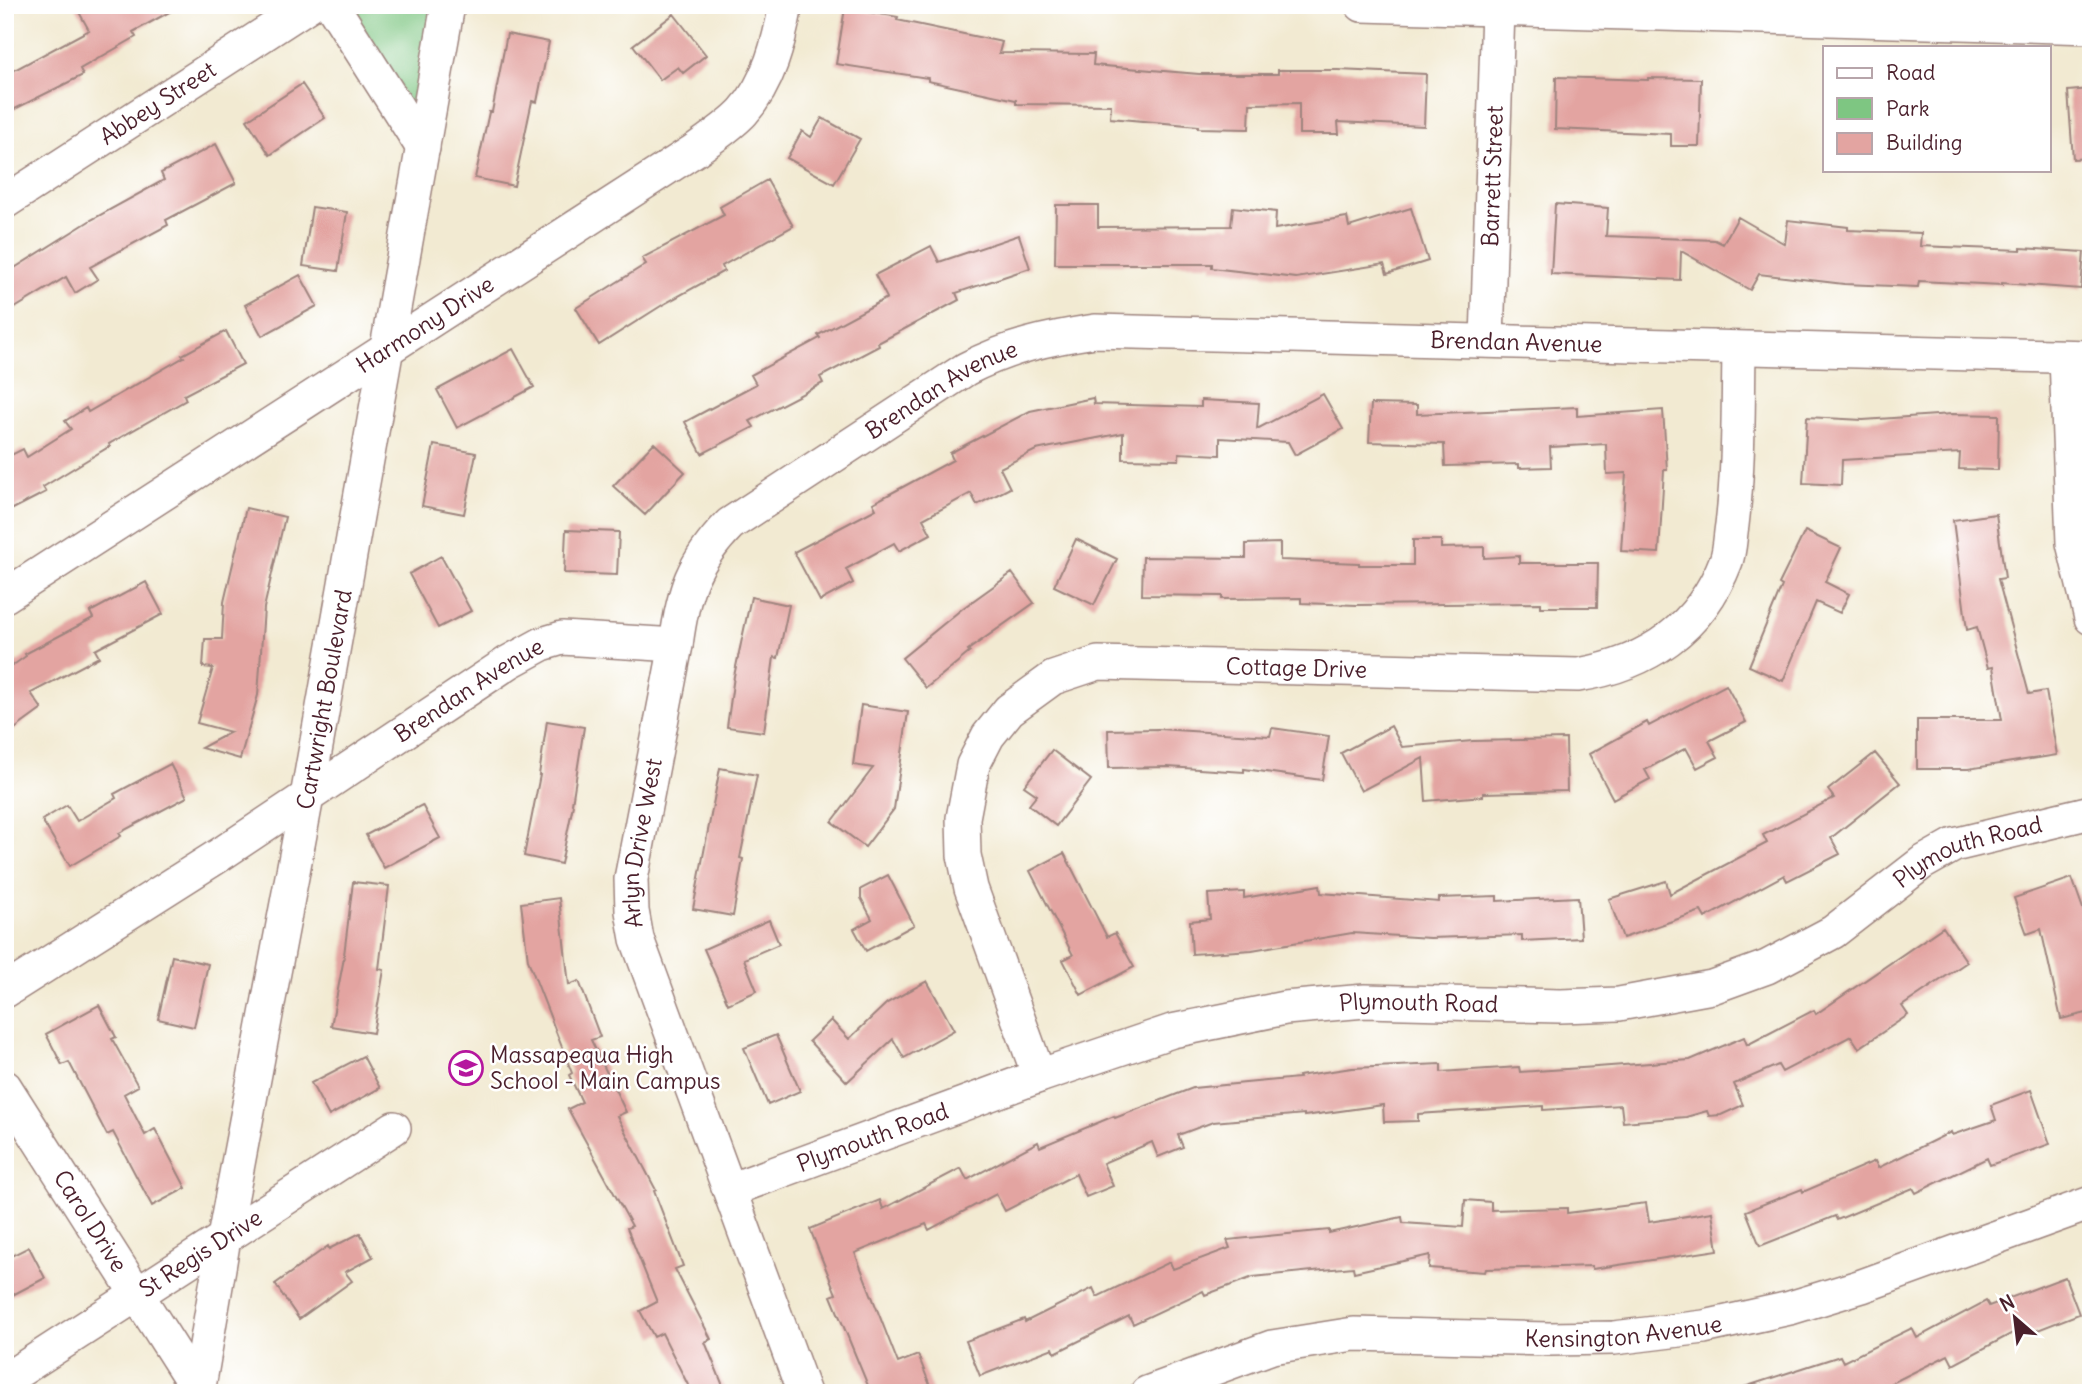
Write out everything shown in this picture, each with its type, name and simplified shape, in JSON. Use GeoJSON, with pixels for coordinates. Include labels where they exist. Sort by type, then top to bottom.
{"type":"FeatureCollection","features":[{"type":"Feature","properties":{"kind":"street","name":"Abbey Street"},"geometry":{"type":"LineString","coordinates":[[5,202],[310,5]]}},
{"type":"Feature","properties":{"kind":"street"},"geometry":{"type":"LineString","coordinates":[[332,5],[423,148]]}},
{"type":"Feature","properties":{"kind":"street","name":"Cartwright Boulevard"},"geometry":{"type":"LineString","coordinates":[[198,1392],[448,5]]}},
{"type":"Feature","properties":{"kind":"street","name":"Harmony Drive"},"geometry":{"type":"LineString","coordinates":[[5,596],[695,149],[742,113],[757,93],[781,35],[786,5]]}},
{"type":"Feature","properties":{"kind":"street"},"geometry":{"type":"LineString","coordinates":[[1362,5],[1734,11],[2091,27]]}},
{"type":"Feature","properties":{"kind":"street","name":"Barrett Street"},"geometry":{"type":"LineString","coordinates":[[1487,340],[1498,9]]}},
{"type":"Feature","properties":{"kind":"street","name":"Brendan Avenue"},"geometry":{"type":"LineString","coordinates":[[5,990],[218,856],[509,662],[542,644],[562,638],[580,638],[676,645],[681,608],[694,571],[710,544],[730,524],[966,369],[994,354],[1051,337],[1096,331],[2079,357]]}},
{"type":"Feature","properties":{"kind":"street","name":"Cottage Drive"},"geometry":{"type":"LineString","coordinates":[[1040,1076],[971,888],[964,855],[963,818],[973,765],[988,736],[1010,710],[1053,678],[1098,663],[1578,675],[1603,671],[1643,656],[1675,637],[1706,602],[1727,559],[1735,497],[1739,349]]}},
{"type":"Feature","properties":{"kind":"street"},"geometry":{"type":"LineString","coordinates":[[2079,357],[2073,543],[2091,618]]}},
{"type":"Feature","properties":{"kind":"street","name":"Arlyn Drive West"},"geometry":{"type":"LineString","coordinates":[[676,645],[631,879],[632,911],[637,939],[804,1393]]}},
{"type":"Feature","properties":{"kind":"street","name":"Plymouth Road"},"geometry":{"type":"LineString","coordinates":[[730,1190],[1040,1076],[1172,1031],[1285,1008],[1366,1001],[1560,1006],[1619,1004],[1712,987],[1767,967],[1833,932],[1922,863],[1954,845],[2091,812]]}},
{"type":"Feature","properties":{"kind":"street","name":"Carol Drive"},"geometry":{"type":"LineString","coordinates":[[5,1087],[198,1392]]}},
{"type":"Feature","properties":{"kind":"street","name":"St Regis Drive"},"geometry":{"type":"LineString","coordinates":[[5,1380],[394,1128]]}},
{"type":"Feature","properties":{"kind":"street","name":"Kensington Avenue"},"geometry":{"type":"LineString","coordinates":[[1147,1393],[1272,1348],[1354,1334],[1614,1338],[1704,1327],[1790,1308],[1862,1286],[2091,1203]]}},
{"type":"Feature","properties":{"kind":"green space"},"geometry":{"type":"Polygon","coordinates":[[[342,5],[441,5],[419,129],[342,5]]]}},
{"type":"Feature","properties":{"kind":"building"},"geometry":{"type":"Polygon","coordinates":[[[75,5],[182,5],[133,32],[136,37],[80,69],[83,75],[5,114],[5,75],[89,30],[75,5]]]}},
{"type":"Feature","properties":{"kind":"building"},"geometry":{"type":"Polygon","coordinates":[[[845,8],[898,17],[897,20],[1002,42],[999,53],[1094,54],[1093,65],[1199,74],[1278,74],[1278,70],[1338,70],[1426,74],[1424,126],[1338,122],[1339,134],[1299,134],[1299,103],[1250,104],[1249,129],[1198,128],[1110,118],[1111,105],[1016,104],[1016,100],[928,81],[928,78],[836,64],[845,8]]]}},
{"type":"Feature","properties":{"kind":"building"},"geometry":{"type":"Polygon","coordinates":[[[674,14],[706,55],[683,73],[678,67],[660,80],[633,45],[674,14]]]}},
{"type":"Feature","properties":{"kind":"building"},"geometry":{"type":"Polygon","coordinates":[[[507,34],[549,42],[537,102],[532,101],[514,186],[475,178],[489,112],[492,112],[507,34]]]}},
{"type":"Feature","properties":{"kind":"building"},"geometry":{"type":"Polygon","coordinates":[[[1556,77],[1701,79],[1699,146],[1671,146],[1671,134],[1555,129],[1556,77]]]}},
{"type":"Feature","properties":{"kind":"building"},"geometry":{"type":"Polygon","coordinates":[[[302,84],[325,118],[270,155],[247,120],[302,84]]]}},
{"type":"Feature","properties":{"kind":"building"},"geometry":{"type":"Polygon","coordinates":[[[2091,89],[2091,158],[2073,159],[2068,91],[2091,89]]]}},
{"type":"Feature","properties":{"kind":"building"},"geometry":{"type":"Polygon","coordinates":[[[822,118],[860,139],[834,184],[787,158],[802,131],[811,137],[822,118]]]}},
{"type":"Feature","properties":{"kind":"building"},"geometry":{"type":"Polygon","coordinates":[[[216,144],[236,183],[166,220],[168,225],[90,267],[98,279],[75,293],[66,277],[5,314],[5,274],[91,220],[164,180],[161,173],[216,144]]]}},
{"type":"Feature","properties":{"kind":"building"},"geometry":{"type":"Polygon","coordinates":[[[767,180],[793,226],[722,266],[724,271],[664,304],[599,345],[576,308],[646,264],[642,258],[724,215],[720,207],[767,180]]]}},
{"type":"Feature","properties":{"kind":"building"},"geometry":{"type":"Polygon","coordinates":[[[1555,204],[1608,208],[1606,236],[1715,240],[1723,244],[1738,217],[1785,244],[1788,220],[1848,227],[1848,230],[1921,233],[1920,246],[2084,252],[2081,289],[1919,281],[1918,287],[1844,284],[1759,274],[1750,290],[1681,251],[1680,280],[1551,274],[1555,204]]]}},
{"type":"Feature","properties":{"kind":"building"},"geometry":{"type":"Polygon","coordinates":[[[1056,205],[1098,205],[1098,227],[1231,226],[1233,207],[1276,212],[1275,229],[1347,217],[1349,227],[1411,208],[1428,261],[1387,274],[1384,264],[1296,278],[1212,268],[1212,264],[1055,264],[1056,205]]]}},
{"type":"Feature","properties":{"kind":"building"},"geometry":{"type":"Polygon","coordinates":[[[312,207],[347,212],[338,271],[303,266],[312,207]]]}},
{"type":"Feature","properties":{"kind":"building"},"geometry":{"type":"Polygon","coordinates":[[[1019,235],[1030,268],[956,293],[959,300],[820,377],[823,383],[750,421],[754,427],[702,454],[685,422],[756,384],[751,375],[887,298],[875,275],[931,246],[939,262],[1019,235]]]}},
{"type":"Feature","properties":{"kind":"building"},"geometry":{"type":"Polygon","coordinates":[[[300,275],[317,306],[262,336],[245,305],[300,275]]]}},
{"type":"Feature","properties":{"kind":"building"},"geometry":{"type":"Polygon","coordinates":[[[226,331],[243,364],[184,395],[186,400],[109,444],[110,446],[43,487],[46,492],[5,513],[5,458],[23,449],[27,457],[71,429],[65,421],[86,408],[88,412],[226,331]]]}},
{"type":"Feature","properties":{"kind":"building"},"geometry":{"type":"Polygon","coordinates":[[[513,349],[534,387],[457,428],[437,390],[513,349]]]}},
{"type":"Feature","properties":{"kind":"building"},"geometry":{"type":"Polygon","coordinates":[[[1323,394],[1343,429],[1295,455],[1288,442],[1220,438],[1220,455],[1179,453],[1179,460],[1123,459],[1123,433],[1036,450],[1000,468],[1010,488],[977,505],[971,493],[923,519],[931,534],[899,551],[894,543],[846,569],[853,583],[820,601],[794,552],[876,509],[873,503],[953,460],[950,453],[1030,411],[1093,398],[1094,404],[1201,407],[1201,400],[1259,403],[1257,429],[1323,394]]]}},
{"type":"Feature","properties":{"kind":"building"},"geometry":{"type":"Polygon","coordinates":[[[1371,404],[1417,405],[1417,414],[1577,407],[1577,416],[1663,410],[1667,470],[1664,470],[1659,553],[1621,551],[1626,473],[1607,474],[1606,444],[1550,447],[1551,467],[1519,468],[1519,464],[1445,466],[1444,444],[1369,442],[1371,404]]]}},
{"type":"Feature","properties":{"kind":"building"},"geometry":{"type":"Polygon","coordinates":[[[1952,414],[1999,415],[1998,470],[1959,469],[1960,453],[1842,460],[1841,485],[1803,483],[1807,417],[1863,420],[1952,414]]]}},
{"type":"Feature","properties":{"kind":"building"},"geometry":{"type":"Polygon","coordinates":[[[654,443],[685,472],[645,515],[613,486],[654,443]]]}},
{"type":"Feature","properties":{"kind":"building"},"geometry":{"type":"Polygon","coordinates":[[[434,445],[476,453],[464,514],[422,506],[434,445]]]}},
{"type":"Feature","properties":{"kind":"building"},"geometry":{"type":"Polygon","coordinates":[[[246,508],[285,517],[264,608],[258,695],[240,759],[201,748],[231,732],[197,723],[213,668],[203,667],[205,639],[222,639],[224,602],[246,508]]]}},
{"type":"Feature","properties":{"kind":"building"},"geometry":{"type":"Polygon","coordinates":[[[1996,514],[2005,578],[1998,579],[2029,694],[2046,691],[2057,755],[1968,769],[1917,769],[1917,720],[2002,720],[1993,667],[1988,668],[1977,627],[1967,630],[1953,520],[1996,514]]]}},
{"type":"Feature","properties":{"kind":"building"},"geometry":{"type":"Polygon","coordinates":[[[566,530],[619,532],[617,575],[564,573],[566,530]]]}},
{"type":"Feature","properties":{"kind":"building"},"geometry":{"type":"Polygon","coordinates":[[[1805,531],[1841,548],[1825,582],[1849,594],[1840,613],[1816,602],[1783,681],[1749,666],[1782,586],[1779,584],[1805,531]]]}},
{"type":"Feature","properties":{"kind":"building"},"geometry":{"type":"Polygon","coordinates":[[[1076,539],[1117,559],[1094,605],[1054,586],[1076,539]]]}},
{"type":"Feature","properties":{"kind":"building"},"geometry":{"type":"Polygon","coordinates":[[[1413,540],[1441,540],[1441,548],[1484,547],[1484,558],[1519,556],[1519,563],[1598,563],[1597,607],[1541,607],[1541,603],[1357,605],[1301,603],[1301,598],[1222,599],[1222,596],[1142,595],[1143,557],[1246,558],[1246,544],[1280,543],[1280,560],[1413,565],[1413,540]]]}},
{"type":"Feature","properties":{"kind":"building"},"geometry":{"type":"Polygon","coordinates":[[[441,556],[471,611],[438,628],[409,574],[441,556]]]}},
{"type":"Feature","properties":{"kind":"building"},"geometry":{"type":"Polygon","coordinates":[[[1012,573],[1034,603],[968,650],[970,652],[926,688],[902,658],[963,608],[1012,573]]]}},
{"type":"Feature","properties":{"kind":"building"},"geometry":{"type":"Polygon","coordinates":[[[146,582],[163,614],[95,650],[99,657],[31,693],[42,709],[5,736],[5,657],[12,666],[26,656],[25,654],[93,618],[90,612],[146,582]]]}},
{"type":"Feature","properties":{"kind":"building"},"geometry":{"type":"Polygon","coordinates":[[[751,597],[789,605],[778,658],[774,657],[764,732],[727,727],[734,676],[751,597]]]}},
{"type":"Feature","properties":{"kind":"building"},"geometry":{"type":"Polygon","coordinates":[[[1726,685],[1746,722],[1709,741],[1718,757],[1697,768],[1686,748],[1645,770],[1650,779],[1613,799],[1589,754],[1647,722],[1649,726],[1726,685]]]}},
{"type":"Feature","properties":{"kind":"building"},"geometry":{"type":"Polygon","coordinates":[[[861,705],[908,712],[894,809],[865,847],[832,822],[873,768],[853,765],[861,705]]]}},
{"type":"Feature","properties":{"kind":"building"},"geometry":{"type":"Polygon","coordinates":[[[547,721],[584,727],[561,864],[524,856],[540,775],[547,721]]]}},
{"type":"Feature","properties":{"kind":"building"},"geometry":{"type":"Polygon","coordinates":[[[1391,726],[1402,747],[1473,741],[1566,739],[1567,791],[1483,793],[1483,796],[1426,801],[1423,758],[1361,791],[1341,753],[1391,726]]]}},
{"type":"Feature","properties":{"kind":"building"},"geometry":{"type":"Polygon","coordinates":[[[1272,728],[1329,736],[1322,780],[1244,769],[1244,772],[1168,767],[1109,768],[1108,730],[1158,729],[1270,736],[1272,728]]]}},
{"type":"Feature","properties":{"kind":"building"},"geometry":{"type":"Polygon","coordinates":[[[1052,750],[1091,780],[1056,826],[1029,805],[1037,795],[1024,786],[1052,750]]]}},
{"type":"Feature","properties":{"kind":"building"},"geometry":{"type":"Polygon","coordinates":[[[1875,753],[1900,783],[1831,838],[1840,854],[1787,881],[1784,875],[1705,918],[1701,911],[1623,938],[1609,899],[1666,881],[1670,894],[1767,843],[1763,835],[1834,798],[1828,790],[1875,753]]]}},
{"type":"Feature","properties":{"kind":"building"},"geometry":{"type":"Polygon","coordinates":[[[170,764],[187,797],[119,833],[121,836],[70,866],[42,820],[67,805],[77,821],[116,798],[114,794],[170,764]]]}},
{"type":"Feature","properties":{"kind":"building"},"geometry":{"type":"Polygon","coordinates":[[[720,768],[757,775],[740,858],[743,859],[733,916],[693,909],[720,768]]]}},
{"type":"Feature","properties":{"kind":"building"},"geometry":{"type":"Polygon","coordinates":[[[422,805],[440,838],[384,868],[366,835],[422,805]]]}},
{"type":"Feature","properties":{"kind":"building"},"geometry":{"type":"Polygon","coordinates":[[[1064,853],[1107,937],[1115,933],[1134,967],[1081,995],[1063,960],[1073,955],[1030,871],[1064,853]]]}},
{"type":"Feature","properties":{"kind":"building"},"geometry":{"type":"Polygon","coordinates":[[[888,875],[914,925],[866,951],[854,929],[872,919],[861,898],[861,889],[888,875]]]}},
{"type":"Feature","properties":{"kind":"building"},"geometry":{"type":"Polygon","coordinates":[[[2072,878],[2091,931],[2091,1012],[2061,1019],[2041,929],[2027,934],[2014,898],[2072,878]]]}},
{"type":"Feature","properties":{"kind":"building"},"geometry":{"type":"Polygon","coordinates":[[[353,882],[389,886],[379,969],[384,970],[373,1033],[331,1026],[343,963],[353,882]]]}},
{"type":"Feature","properties":{"kind":"building"},"geometry":{"type":"Polygon","coordinates":[[[1320,885],[1321,893],[1439,902],[1439,898],[1497,896],[1497,901],[1578,897],[1581,938],[1522,941],[1522,935],[1430,938],[1352,933],[1252,950],[1192,954],[1190,921],[1210,919],[1208,894],[1244,892],[1244,898],[1320,885]]]}},
{"type":"Feature","properties":{"kind":"building"},"geometry":{"type":"Polygon","coordinates":[[[559,898],[569,985],[579,981],[600,1037],[591,1040],[626,1112],[617,1116],[656,1190],[654,1191],[683,1266],[675,1269],[711,1339],[705,1342],[726,1393],[692,1393],[662,1333],[654,1337],[640,1311],[657,1302],[627,1228],[632,1226],[568,1109],[582,1102],[569,1075],[572,1073],[528,960],[521,903],[559,898]]]}},
{"type":"Feature","properties":{"kind":"building"},"geometry":{"type":"Polygon","coordinates":[[[769,920],[779,944],[744,959],[757,991],[728,1004],[704,949],[769,920]]]}},
{"type":"Feature","properties":{"kind":"building"},"geometry":{"type":"Polygon","coordinates":[[[1943,927],[1967,962],[1902,1006],[1908,1015],[1859,1048],[1851,1036],[1782,1072],[1778,1065],[1734,1084],[1743,1105],[1721,1115],[1709,1116],[1707,1111],[1686,1117],[1623,1122],[1621,1105],[1543,1110],[1543,1106],[1418,1114],[1418,1121],[1384,1122],[1383,1105],[1304,1116],[1213,1122],[1178,1135],[1183,1147],[1158,1157],[1152,1142],[1103,1163],[1113,1186],[1086,1197],[1076,1174],[1005,1211],[996,1194],[929,1230],[926,1224],[855,1253],[898,1363],[918,1355],[933,1393],[871,1393],[831,1296],[836,1294],[810,1229],[880,1200],[883,1209],[961,1168],[967,1180],[1038,1142],[1040,1147],[1114,1116],[1115,1118],[1193,1088],[1299,1078],[1298,1076],[1352,1068],[1441,1064],[1441,1072],[1519,1067],[1520,1072],[1690,1060],[1744,1037],[1747,1045],[1814,1010],[1816,1014],[1943,927]]]}},
{"type":"Feature","properties":{"kind":"building"},"geometry":{"type":"Polygon","coordinates":[[[172,956],[208,964],[194,1027],[158,1019],[172,956]]]}},
{"type":"Feature","properties":{"kind":"building"},"geometry":{"type":"Polygon","coordinates":[[[927,981],[954,1030],[904,1058],[893,1039],[847,1082],[809,1041],[831,1020],[849,1039],[887,1003],[927,981]]]}},
{"type":"Feature","properties":{"kind":"building"},"geometry":{"type":"Polygon","coordinates":[[[99,1005],[116,1037],[112,1039],[138,1086],[124,1094],[145,1135],[155,1129],[186,1188],[152,1206],[113,1132],[107,1135],[69,1062],[62,1065],[46,1034],[99,1005]]]}},
{"type":"Feature","properties":{"kind":"building"},"geometry":{"type":"Polygon","coordinates":[[[776,1035],[800,1091],[768,1105],[744,1048],[776,1035]]]}},
{"type":"Feature","properties":{"kind":"building"},"geometry":{"type":"Polygon","coordinates":[[[363,1056],[380,1088],[329,1116],[311,1083],[363,1056]]]}},
{"type":"Feature","properties":{"kind":"building"},"geometry":{"type":"Polygon","coordinates":[[[2031,1090],[2050,1144],[1990,1165],[1987,1158],[1916,1193],[1913,1188],[1837,1220],[1835,1216],[1760,1246],[1746,1211],[1802,1189],[1803,1192],[1875,1161],[1878,1168],[1951,1132],[1952,1135],[1996,1120],[1991,1105],[2031,1090]]]}},
{"type":"Feature","properties":{"kind":"building"},"geometry":{"type":"Polygon","coordinates":[[[1465,1200],[1491,1202],[1491,1210],[1567,1208],[1567,1213],[1646,1203],[1649,1222],[1712,1212],[1718,1250],[1592,1269],[1592,1266],[1486,1269],[1485,1272],[1429,1268],[1430,1255],[1354,1272],[1353,1267],[1253,1277],[1205,1295],[1203,1291],[1133,1324],[1129,1316],[1055,1353],[1053,1348],[980,1376],[966,1341],[1024,1319],[1025,1322],[1093,1288],[1097,1297],[1170,1262],[1173,1269],[1230,1248],[1227,1240],[1329,1230],[1329,1233],[1402,1217],[1403,1223],[1463,1227],[1465,1200]]]}},
{"type":"Feature","properties":{"kind":"building"},"geometry":{"type":"Polygon","coordinates":[[[360,1233],[373,1257],[345,1272],[352,1281],[299,1319],[275,1284],[328,1246],[329,1249],[360,1233]]]}},
{"type":"Feature","properties":{"kind":"building"},"geometry":{"type":"Polygon","coordinates":[[[29,1247],[45,1278],[5,1299],[5,1259],[29,1247]]]}},
{"type":"Feature","properties":{"kind":"building"},"geometry":{"type":"Polygon","coordinates":[[[2065,1277],[2079,1314],[2025,1335],[2022,1328],[1953,1365],[1948,1355],[1872,1393],[1741,1393],[1741,1388],[1840,1356],[1843,1362],[1912,1328],[1917,1338],[1986,1301],[1989,1306],[2065,1277]]]}},
{"type":"Feature","properties":{"kind":"place","name":"Massapequa High School - Main Campus"},"geometry":{"type":"Point","coordinates":[466,1068]}}]}
